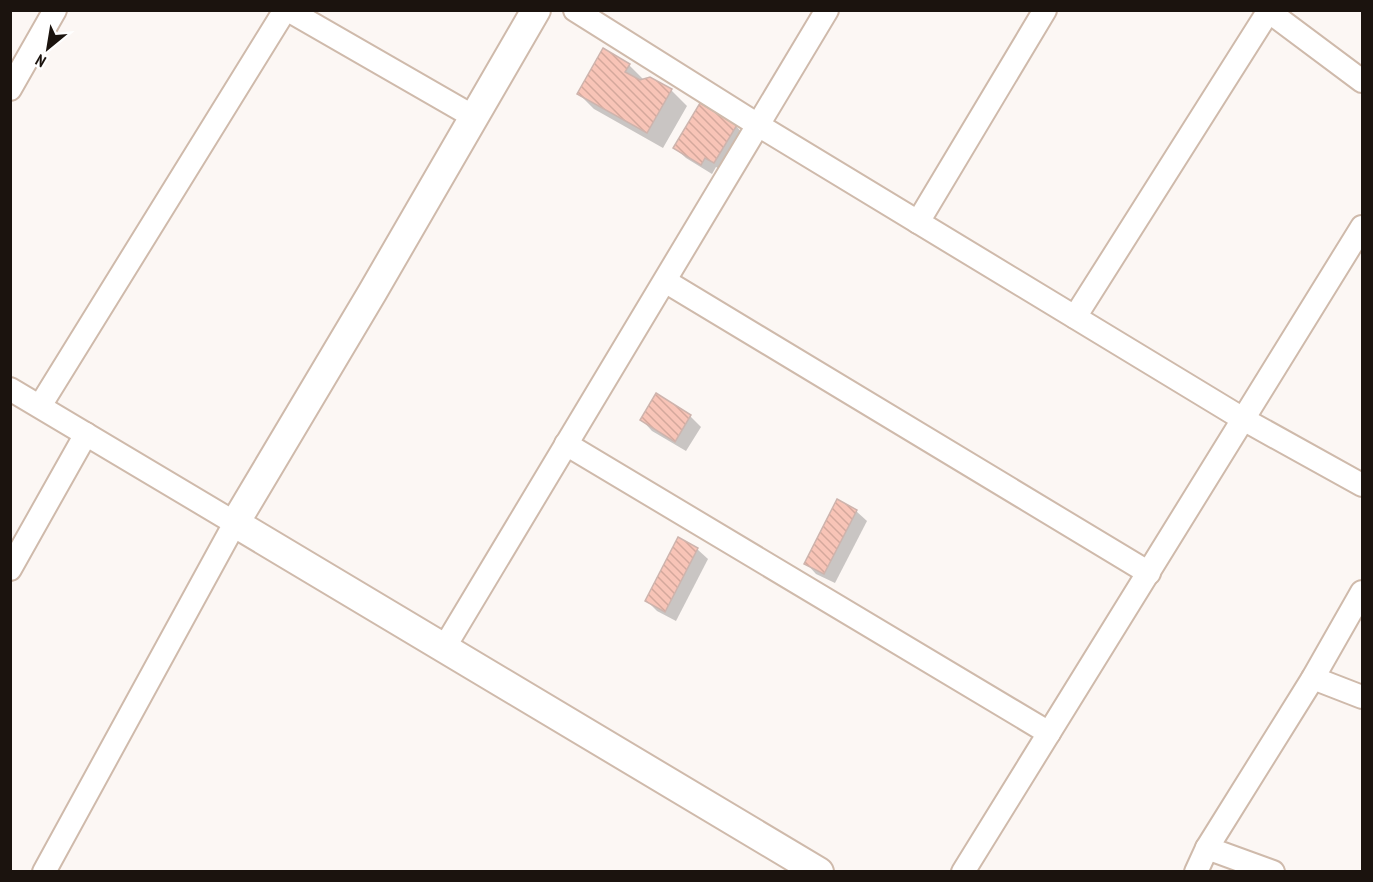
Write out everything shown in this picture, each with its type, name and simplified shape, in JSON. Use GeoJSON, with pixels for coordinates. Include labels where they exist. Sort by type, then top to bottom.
{"type":"FeatureCollection","features":[{"type":"Feature","properties":{"kind":"street"},"geometry":{"type":"LineString","coordinates":[[10,89],[55,10]]}},
{"type":"Feature","properties":{"kind":"street"},"geometry":{"type":"LineString","coordinates":[[40,406],[286,10],[474,117]]}},
{"type":"Feature","properties":{"kind":"street"},"geometry":{"type":"LineString","coordinates":[[44,872],[235,523],[536,10]]}},
{"type":"Feature","properties":{"kind":"street"},"geometry":{"type":"LineString","coordinates":[[575,10],[758,125],[1075,317],[1244,419],[1362,485]]}},
{"type":"Feature","properties":{"kind":"street"},"geometry":{"type":"LineString","coordinates":[[444,648],[827,10]]}},
{"type":"Feature","properties":{"kind":"street"},"geometry":{"type":"LineString","coordinates":[[918,222],[1045,10]]}},
{"type":"Feature","properties":{"kind":"street"},"geometry":{"type":"LineString","coordinates":[[1075,317],[1267,11],[1362,81]]}},
{"type":"Feature","properties":{"kind":"street"},"geometry":{"type":"LineString","coordinates":[[963,872],[1362,227]]}},
{"type":"Feature","properties":{"kind":"street"},"geometry":{"type":"LineString","coordinates":[[664,281],[1149,573]]}},
{"type":"Feature","properties":{"kind":"street"},"geometry":{"type":"LineString","coordinates":[[10,389],[819,872]]}},
{"type":"Feature","properties":{"kind":"street"},"geometry":{"type":"LineString","coordinates":[[10,569],[86,434]]}},
{"type":"Feature","properties":{"kind":"street"},"geometry":{"type":"LineString","coordinates":[[566,444],[1049,733]]}},
{"type":"Feature","properties":{"kind":"street"},"geometry":{"type":"LineString","coordinates":[[1196,872],[1207,848],[1313,678],[1362,592]]}},
{"type":"Feature","properties":{"kind":"street"},"geometry":{"type":"LineString","coordinates":[[1313,678],[1362,697]]}},
{"type":"Feature","properties":{"kind":"street"},"geometry":{"type":"LineString","coordinates":[[1207,848],[1273,872]]}},
{"type":"Feature","properties":{"kind":"building"},"geometry":{"type":"Polygon","coordinates":[[[603,48],[630,64],[625,72],[640,80],[650,77],[672,89],[647,133],[577,94],[603,48]]]}},
{"type":"Feature","properties":{"kind":"building"},"geometry":{"type":"Polygon","coordinates":[[[700,103],[737,125],[714,163],[705,158],[701,165],[673,148],[700,103]]]}},
{"type":"Feature","properties":{"kind":"building"},"geometry":{"type":"Polygon","coordinates":[[[656,393],[691,415],[675,442],[640,420],[656,393]]]}},
{"type":"Feature","properties":{"kind":"building"},"geometry":{"type":"Polygon","coordinates":[[[837,499],[857,510],[824,574],[804,564],[837,499]]]}},
{"type":"Feature","properties":{"kind":"building"},"geometry":{"type":"Polygon","coordinates":[[[678,537],[698,548],[665,612],[645,601],[678,537]]]}}]}
